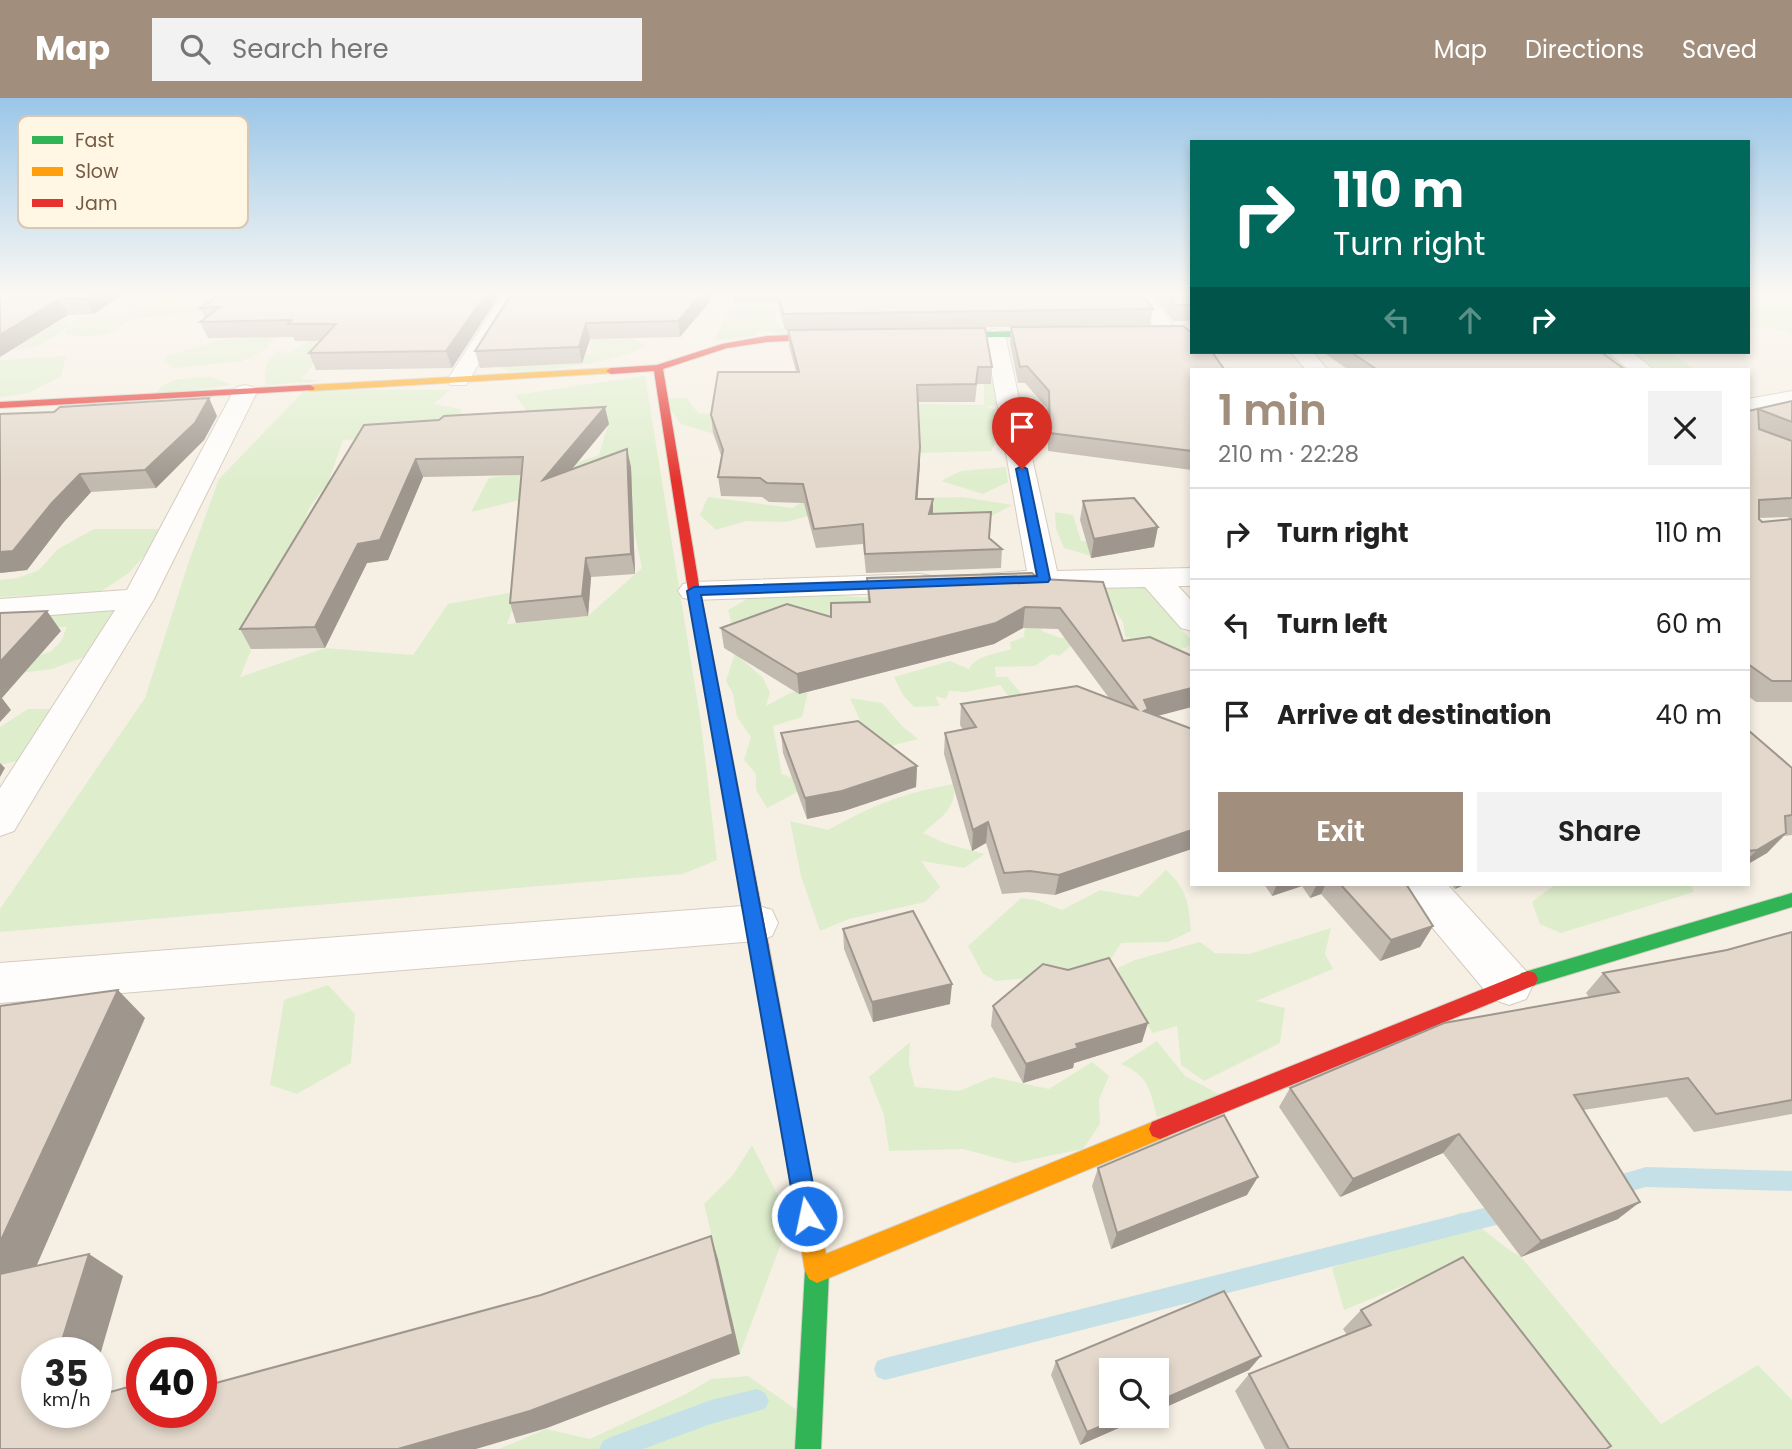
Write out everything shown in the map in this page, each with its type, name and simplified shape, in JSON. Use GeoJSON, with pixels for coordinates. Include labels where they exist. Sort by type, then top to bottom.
{"type":"FeatureCollection","features":[{"type":"Feature","properties":{"kind":"street"},"geometry":{"type":"LineString","coordinates":[[458,380],[473,356]]}},
{"type":"Feature","properties":{"kind":"street"},"geometry":{"type":"LineString","coordinates":[[0,405],[658,368],[694,356]]}},
{"type":"Feature","properties":{"kind":"street"},"geometry":{"type":"LineString","coordinates":[[999,356],[1044,579]]}},
{"type":"Feature","properties":{"kind":"street"},"geometry":{"type":"LineString","coordinates":[[1624,356],[1641,368]]}},
{"type":"Feature","properties":{"kind":"street"},"geometry":{"type":"LineString","coordinates":[[658,368],[694,591],[817,1270],[807,1449]]}},
{"type":"Feature","properties":{"kind":"street"},"geometry":{"type":"LineString","coordinates":[[0,821],[138,599],[245,393]]}},
{"type":"Feature","properties":{"kind":"street"},"geometry":{"type":"LineString","coordinates":[[1750,406],[1792,398]]}},
{"type":"Feature","properties":{"kind":"street"},"geometry":{"type":"LineString","coordinates":[[1154,578],[1190,619]]}},
{"type":"Feature","properties":{"kind":"street"},"geometry":{"type":"LineString","coordinates":[[694,591],[1044,579],[1190,578]]}},
{"type":"Feature","properties":{"kind":"street"},"geometry":{"type":"LineString","coordinates":[[0,609],[138,599]]}},
{"type":"Feature","properties":{"kind":"street"},"geometry":{"type":"LineString","coordinates":[[1423,886],[1509,985]]}},
{"type":"Feature","properties":{"kind":"street"},"geometry":{"type":"LineString","coordinates":[[817,1270],[1509,985],[1792,900]]}},
{"type":"Feature","properties":{"kind":"street"},"geometry":{"type":"LineString","coordinates":[[0,983],[756,922]]}},
{"type":"Feature","properties":{"kind":"green space"},"geometry":{"type":"Polygon","coordinates":[[[66,356],[61,376],[29,393],[0,397],[0,360],[66,356]]]}},
{"type":"Feature","properties":{"kind":"green space"},"geometry":{"type":"Polygon","coordinates":[[[167,356],[253,356],[243,361],[174,368],[164,360],[167,356]]]}},
{"type":"Feature","properties":{"kind":"green space"},"geometry":{"type":"Polygon","coordinates":[[[272,356],[323,356],[301,379],[323,381],[266,385],[269,360],[272,356]]]}},
{"type":"Feature","properties":{"kind":"green space"},"geometry":{"type":"Polygon","coordinates":[[[618,356],[577,366],[535,371],[506,370],[491,362],[558,362],[583,357],[618,356]]]}},
{"type":"Feature","properties":{"kind":"green space"},"geometry":{"type":"Polygon","coordinates":[[[1608,356],[1675,356],[1693,368],[1644,367],[1623,368],[1608,356]]]}},
{"type":"Feature","properties":{"kind":"green space"},"geometry":{"type":"Polygon","coordinates":[[[645,376],[701,723],[717,860],[683,874],[0,932],[0,909],[145,698],[190,558],[219,479],[306,389],[450,390],[433,404],[461,409],[462,425],[419,435],[343,440],[328,483],[310,507],[240,677],[325,648],[413,655],[448,604],[519,591],[507,624],[588,616],[642,568],[631,515],[632,488],[520,500],[471,512],[489,478],[561,468],[599,455],[608,424],[532,418],[515,395],[645,376]]]}},
{"type":"Feature","properties":{"kind":"green space"},"geometry":{"type":"Polygon","coordinates":[[[211,377],[232,385],[155,395],[165,384],[172,381],[211,377]]]}},
{"type":"Feature","properties":{"kind":"green space"},"geometry":{"type":"Polygon","coordinates":[[[984,380],[1003,384],[1005,405],[986,406],[999,413],[998,437],[991,451],[921,453],[880,448],[898,407],[923,404],[984,405],[984,380]]]}},
{"type":"Feature","properties":{"kind":"green space"},"geometry":{"type":"Polygon","coordinates":[[[686,398],[699,414],[719,413],[752,422],[711,433],[681,424],[663,399],[686,398]]]}},
{"type":"Feature","properties":{"kind":"green space"},"geometry":{"type":"Polygon","coordinates":[[[1006,467],[1008,482],[983,494],[941,481],[961,471],[1006,467]]]}},
{"type":"Feature","properties":{"kind":"green space"},"geometry":{"type":"Polygon","coordinates":[[[816,494],[838,508],[786,522],[746,521],[716,530],[700,515],[708,497],[792,508],[816,494]]]}},
{"type":"Feature","properties":{"kind":"green space"},"geometry":{"type":"Polygon","coordinates":[[[963,497],[1012,505],[977,524],[876,511],[906,498],[963,497]]]}},
{"type":"Feature","properties":{"kind":"green space"},"geometry":{"type":"Polygon","coordinates":[[[1055,512],[1073,515],[1081,541],[1097,541],[1116,555],[1091,556],[1064,548],[1056,529],[1055,512]]]}},
{"type":"Feature","properties":{"kind":"green space"},"geometry":{"type":"Polygon","coordinates":[[[94,529],[159,529],[156,542],[129,573],[100,592],[0,597],[0,580],[18,578],[39,570],[58,549],[94,529]]]}},
{"type":"Feature","properties":{"kind":"green space"},"geometry":{"type":"Polygon","coordinates":[[[1144,587],[1190,639],[1190,645],[1173,652],[1157,652],[1125,636],[1123,622],[1100,589],[1144,587]]]}},
{"type":"Feature","properties":{"kind":"green space"},"geometry":{"type":"Polygon","coordinates":[[[814,594],[873,598],[879,616],[760,618],[735,639],[728,610],[749,598],[814,594]]]}},
{"type":"Feature","properties":{"kind":"green space"},"geometry":{"type":"Polygon","coordinates":[[[1038,607],[1042,631],[1060,638],[1067,637],[1071,646],[1059,656],[1052,654],[1035,666],[995,667],[996,677],[1007,677],[1030,703],[1012,701],[1000,685],[966,692],[949,691],[946,699],[935,696],[940,706],[914,707],[903,695],[894,677],[950,661],[969,669],[982,658],[1011,649],[1010,642],[1024,637],[1025,624],[1038,607]]]}},
{"type":"Feature","properties":{"kind":"green space"},"geometry":{"type":"Polygon","coordinates":[[[116,608],[122,615],[87,656],[52,669],[13,674],[24,659],[50,652],[61,641],[67,627],[0,630],[0,613],[116,608]]]}},
{"type":"Feature","properties":{"kind":"green space"},"geometry":{"type":"Polygon","coordinates":[[[735,653],[763,678],[770,693],[766,706],[792,692],[808,693],[802,717],[773,726],[782,774],[811,785],[767,808],[756,790],[756,774],[744,760],[751,737],[737,717],[733,694],[726,681],[735,653]]]}},
{"type":"Feature","properties":{"kind":"green space"},"geometry":{"type":"Polygon","coordinates":[[[850,698],[882,703],[903,727],[918,739],[887,747],[863,727],[850,698]]]}},
{"type":"Feature","properties":{"kind":"green space"},"geometry":{"type":"Polygon","coordinates":[[[28,709],[51,709],[26,759],[0,765],[0,727],[28,709]]]}},
{"type":"Feature","properties":{"kind":"green space"},"geometry":{"type":"Polygon","coordinates":[[[954,784],[950,807],[923,833],[947,844],[985,854],[964,868],[921,861],[940,887],[925,902],[849,919],[820,931],[801,876],[790,821],[828,830],[889,801],[954,784]]]}},
{"type":"Feature","properties":{"kind":"green space"},"geometry":{"type":"Polygon","coordinates":[[[1166,870],[1186,897],[1191,931],[1168,942],[1121,943],[1106,967],[1089,973],[996,981],[983,974],[968,946],[1021,898],[1036,900],[1062,910],[1100,890],[1138,897],[1166,870]]]}},
{"type":"Feature","properties":{"kind":"green space"},"geometry":{"type":"Polygon","coordinates":[[[1553,886],[1691,886],[1694,892],[1561,933],[1540,924],[1532,902],[1553,886]]]}},
{"type":"Feature","properties":{"kind":"green space"},"geometry":{"type":"Polygon","coordinates":[[[1331,928],[1325,954],[1333,969],[1256,1001],[1285,1008],[1280,1043],[1204,1081],[1181,1065],[1177,1026],[1153,1033],[1122,988],[1118,968],[1135,960],[1200,942],[1215,953],[1249,954],[1331,928]]]}},
{"type":"Feature","properties":{"kind":"green space"},"geometry":{"type":"Polygon","coordinates":[[[328,985],[355,1014],[351,1063],[297,1094],[270,1085],[284,1000],[328,985]]]}},
{"type":"Feature","properties":{"kind":"green space"},"geometry":{"type":"Polygon","coordinates":[[[1157,1041],[1185,1076],[1228,1099],[1157,1117],[1143,1079],[1121,1064],[1157,1041]]]}},
{"type":"Feature","properties":{"kind":"green space"},"geometry":{"type":"Polygon","coordinates":[[[910,1042],[909,1063],[915,1087],[959,1091],[993,1077],[1049,1089],[1092,1062],[1109,1076],[1099,1100],[1100,1124],[1083,1149],[1015,1163],[963,1149],[889,1151],[884,1115],[869,1077],[910,1042]]]}},
{"type":"Feature","properties":{"kind":"green space"},"geometry":{"type":"Polygon","coordinates":[[[752,1145],[790,1219],[740,1354],[704,1204],[733,1175],[752,1145]]]}},
{"type":"Feature","properties":{"kind":"green space"},"geometry":{"type":"Polygon","coordinates":[[[1462,1212],[1521,1257],[1661,1424],[1758,1365],[1792,1400],[1792,1449],[1591,1449],[1449,1267],[1344,1310],[1332,1268],[1462,1212]]]}},
{"type":"Feature","properties":{"kind":"green space"},"geometry":{"type":"Polygon","coordinates":[[[748,1376],[797,1410],[804,1449],[499,1449],[546,1429],[590,1439],[686,1394],[711,1379],[748,1376]]]}},
{"type":"Feature","properties":{"kind":"building"},"geometry":{"type":"Polygon","coordinates":[[[795,356],[990,356],[992,367],[978,367],[976,384],[917,385],[920,447],[916,499],[933,499],[929,514],[991,512],[989,538],[1002,549],[865,554],[863,524],[814,529],[803,484],[767,483],[760,478],[718,477],[723,450],[711,415],[718,372],[799,372],[795,356]]]}},
{"type":"Feature","properties":{"kind":"building"},"geometry":{"type":"Polygon","coordinates":[[[1018,356],[1215,356],[1223,368],[1190,368],[1190,451],[1050,433],[1049,391],[1027,366],[1020,367],[1018,356]]]}},
{"type":"Feature","properties":{"kind":"building"},"geometry":{"type":"Polygon","coordinates":[[[1357,356],[1606,356],[1623,368],[1375,368],[1357,356]]]}},
{"type":"Feature","properties":{"kind":"building"},"geometry":{"type":"Polygon","coordinates":[[[209,398],[195,423],[145,470],[80,474],[51,504],[13,551],[0,552],[0,414],[54,412],[60,407],[209,398]]]}},
{"type":"Feature","properties":{"kind":"building"},"geometry":{"type":"Polygon","coordinates":[[[1792,401],[1792,422],[1758,409],[1759,429],[1792,441],[1792,498],[1759,500],[1759,519],[1762,522],[1792,519],[1792,681],[1772,681],[1750,665],[1750,411],[1792,401]]]}},
{"type":"Feature","properties":{"kind":"building"},"geometry":{"type":"Polygon","coordinates":[[[605,407],[543,480],[627,449],[631,554],[586,558],[582,596],[510,603],[523,457],[416,459],[380,540],[358,544],[315,627],[240,629],[364,425],[439,420],[444,416],[605,407]]]}},
{"type":"Feature","properties":{"kind":"building"},"geometry":{"type":"Polygon","coordinates":[[[1134,498],[1158,527],[1094,539],[1083,501],[1134,498]]]}},
{"type":"Feature","properties":{"kind":"building"},"geometry":{"type":"Polygon","coordinates":[[[1032,573],[1039,579],[1103,582],[1123,641],[1150,637],[1190,655],[1190,688],[1144,700],[1148,709],[1144,711],[1190,728],[1190,831],[1059,875],[1030,871],[1004,873],[988,822],[973,830],[945,733],[976,727],[961,704],[1077,686],[1137,709],[1060,608],[1025,607],[996,623],[797,674],[721,628],[787,604],[831,617],[831,603],[870,602],[867,578],[1032,573]]]}},
{"type":"Feature","properties":{"kind":"building"},"geometry":{"type":"Polygon","coordinates":[[[47,611],[0,662],[0,613],[47,611]]]}},
{"type":"Feature","properties":{"kind":"building"},"geometry":{"type":"Polygon","coordinates":[[[858,721],[917,766],[842,791],[805,798],[781,733],[858,721]]]}},
{"type":"Feature","properties":{"kind":"building"},"geometry":{"type":"Polygon","coordinates":[[[1750,732],[1792,768],[1792,815],[1785,816],[1786,833],[1757,850],[1750,851],[1750,732]]]}},
{"type":"Feature","properties":{"kind":"building"},"geometry":{"type":"Polygon","coordinates":[[[1342,886],[1407,886],[1433,926],[1391,940],[1342,886]]]}},
{"type":"Feature","properties":{"kind":"building"},"geometry":{"type":"Polygon","coordinates":[[[913,911],[952,984],[872,1002],[843,929],[913,911]]]}},
{"type":"Feature","properties":{"kind":"building"},"geometry":{"type":"Polygon","coordinates":[[[1792,932],[1792,1100],[1716,1114],[1688,1078],[1574,1095],[1640,1202],[1541,1241],[1459,1134],[1353,1179],[1290,1088],[1444,1023],[1619,992],[1603,973],[1727,950],[1792,932]]]}},
{"type":"Feature","properties":{"kind":"building"},"geometry":{"type":"Polygon","coordinates":[[[1109,958],[1148,1023],[1076,1044],[1078,1048],[1026,1064],[993,1006],[1043,964],[1068,970],[1109,958]]]}},
{"type":"Feature","properties":{"kind":"building"},"geometry":{"type":"Polygon","coordinates":[[[118,990],[0,1242],[0,1006],[118,990]]]}},
{"type":"Feature","properties":{"kind":"building"},"geometry":{"type":"Polygon","coordinates":[[[1224,1115],[1258,1177],[1117,1233],[1098,1168],[1224,1115]]]}},
{"type":"Feature","properties":{"kind":"building"},"geometry":{"type":"Polygon","coordinates":[[[711,1236],[733,1334],[530,1411],[398,1449],[0,1449],[0,1274],[89,1254],[63,1337],[21,1337],[21,1428],[112,1428],[112,1391],[126,1388],[126,1428],[217,1428],[217,1383],[541,1295],[711,1236]]]}},
{"type":"Feature","properties":{"kind":"building"},"geometry":{"type":"Polygon","coordinates":[[[1463,1257],[1611,1446],[1606,1449],[1289,1449],[1249,1374],[1371,1325],[1361,1310],[1463,1257]]]}},
{"type":"Feature","properties":{"kind":"building"},"geometry":{"type":"Polygon","coordinates":[[[1224,1291],[1261,1356],[1169,1397],[1169,1358],[1099,1358],[1099,1427],[1087,1432],[1056,1361],[1224,1291]]]}},
{"type":"Feature","properties":{"kind":"waterway"},"geometry":{"type":"LineString","coordinates":[[1609,1187],[1646,1177],[1792,1181]]}},
{"type":"Feature","properties":{"kind":"waterway"},"geometry":{"type":"LineString","coordinates":[[885,1369],[1508,1212]]}},
{"type":"Feature","properties":{"kind":"waterway"},"geometry":{"type":"LineString","coordinates":[[611,1449],[711,1412],[757,1401]]}},
{"type":"Feature","properties":{"kind":"traffic: fast"},"geometry":{"type":"LineString","coordinates":[[1528,979],[1792,900]]}},
{"type":"Feature","properties":{"kind":"traffic: fast"},"geometry":{"type":"LineString","coordinates":[[808,1449],[817,1271]]}},
{"type":"Feature","properties":{"kind":"traffic: slow"},"geometry":{"type":"LineString","coordinates":[[310,388],[611,371]]}},
{"type":"Feature","properties":{"kind":"traffic: slow"},"geometry":{"type":"LineString","coordinates":[[760,947],[817,1271]]}},
{"type":"Feature","properties":{"kind":"traffic: slow"},"geometry":{"type":"LineString","coordinates":[[817,1270],[1160,1129]]}},
{"type":"Feature","properties":{"kind":"traffic: jam"},"geometry":{"type":"LineString","coordinates":[[611,371],[658,368],[694,356]]}},
{"type":"Feature","properties":{"kind":"traffic: jam"},"geometry":{"type":"LineString","coordinates":[[658,368],[694,591],[760,947]]}},
{"type":"Feature","properties":{"kind":"traffic: jam"},"geometry":{"type":"LineString","coordinates":[[0,405],[310,388]]}},
{"type":"Feature","properties":{"kind":"traffic: jam"},"geometry":{"type":"LineString","coordinates":[[1160,1129],[1528,979]]}},
{"type":"Feature","properties":{"kind":"route"},"geometry":{"type":"LineString","coordinates":[[807,1216],[756,922],[694,591],[1044,579],[1022,469]]}}]}
